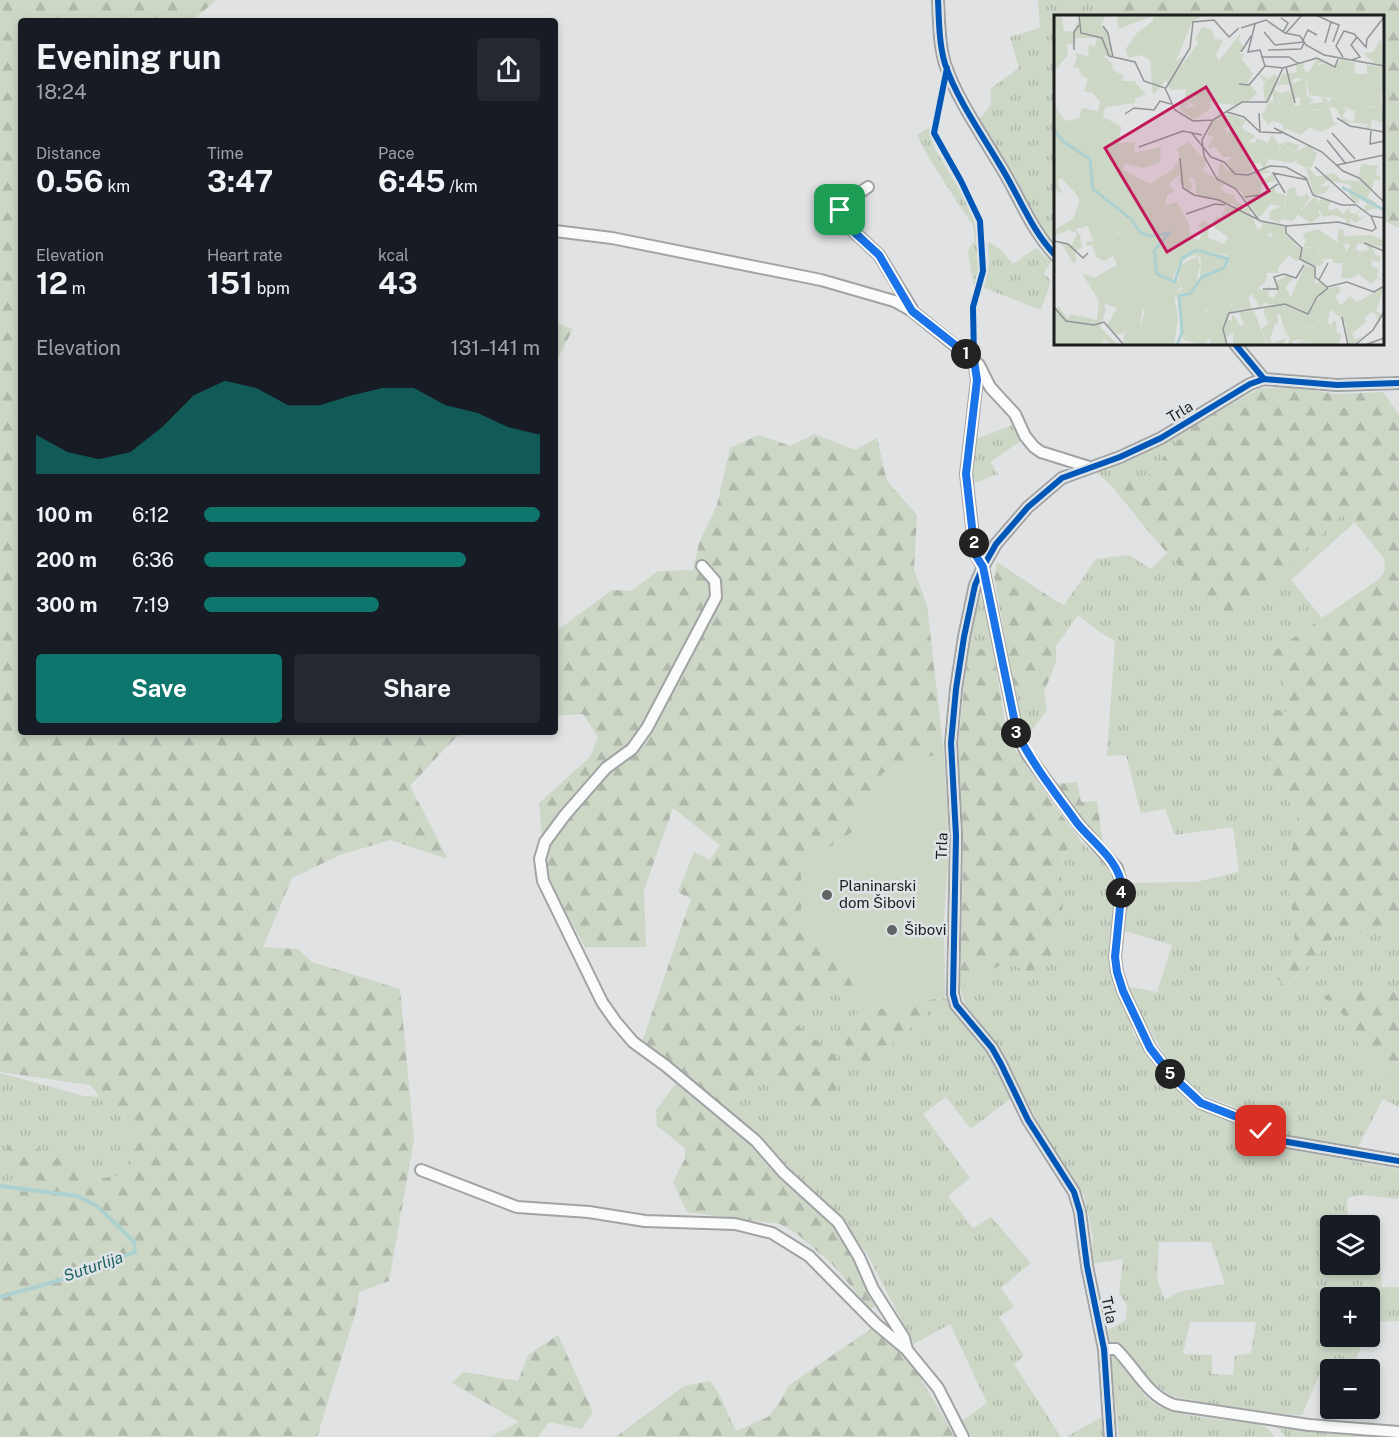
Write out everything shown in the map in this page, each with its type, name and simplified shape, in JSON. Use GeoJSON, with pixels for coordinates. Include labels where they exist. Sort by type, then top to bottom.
{"type":"FeatureCollection","features":[{"type":"Feature","properties":{"kind":"street"},"geometry":{"type":"LineString","coordinates":[[938,0],[941,44],[945,64],[974,124],[1003,170],[1032,226],[1054,254]]}},
{"type":"Feature","properties":{"kind":"street"},"geometry":{"type":"LineString","coordinates":[[868,187],[843,207],[839,215],[841,220],[879,255],[912,311]]}},
{"type":"Feature","properties":{"kind":"street"},"geometry":{"type":"LineString","coordinates":[[558,231],[612,238],[820,280],[894,301],[912,311],[974,360],[984,372],[990,387],[1016,414],[1025,436],[1034,447],[1047,454],[1089,467]]}},
{"type":"Feature","properties":{"kind":"street"},"geometry":{"type":"LineString","coordinates":[[1236,345],[1264,380],[1337,385],[1399,383]]}},
{"type":"Feature","properties":{"kind":"street"},"geometry":{"type":"LineString","coordinates":[[974,360],[977,380],[966,474],[975,554],[983,567],[1017,733],[1027,754],[1079,825],[1117,868],[1122,887],[1115,957],[1117,972],[1123,991],[1156,1059],[1201,1103],[1237,1117],[1282,1141],[1399,1161]]}},
{"type":"Feature","properties":{"kind":"street","name":"Trla"},"geometry":{"type":"LineString","coordinates":[[1110,1437],[1104,1348],[1074,1192],[1028,1120],[992,1048],[956,1005],[953,994],[956,836],[951,743],[956,688],[975,585],[996,544],[1028,507],[1062,478],[1120,457],[1161,438],[1250,384],[1264,380]]}},
{"type":"Feature","properties":{"kind":"street"},"geometry":{"type":"LineString","coordinates":[[702,566],[715,581],[716,597],[647,728],[632,749],[606,768],[545,842],[540,859],[543,881],[602,1002],[615,1022],[633,1042],[666,1066],[756,1141],[783,1172],[838,1222],[859,1257],[873,1289],[904,1338],[907,1350]]}},
{"type":"Feature","properties":{"kind":"street"},"geometry":{"type":"LineString","coordinates":[[421,1170],[517,1208],[589,1212],[645,1221],[735,1224],[772,1233],[809,1256],[876,1324],[907,1350],[938,1388],[963,1437]]}},
{"type":"Feature","properties":{"kind":"street"},"geometry":{"type":"LineString","coordinates":[[1104,1348],[1116,1349],[1150,1390],[1164,1401],[1174,1405],[1302,1424],[1399,1432]]}},
{"type":"Feature","properties":{"kind":"green space"},"geometry":{"type":"Polygon","coordinates":[[[0,0],[216,0],[195,18],[18,18],[18,735],[462,735],[456,737],[410,786],[448,859],[390,840],[340,855],[292,878],[263,947],[298,949],[312,962],[400,989],[414,1140],[389,1281],[359,1292],[357,1308],[317,1437],[0,1437],[0,1190],[27,1192],[2,1158],[13,1138],[103,1178],[127,1174],[133,1157],[124,1115],[100,1097],[90,1085],[0,1072],[0,0]]]}},
{"type":"Feature","properties":{"kind":"green space"},"geometry":{"type":"Polygon","coordinates":[[[1038,0],[1115,0],[1116,15],[1054,15],[1054,244],[1037,224],[1019,184],[978,120],[990,106],[990,89],[1019,68],[1010,37],[1040,28],[1038,0]]]}},
{"type":"Feature","properties":{"kind":"green space"},"geometry":{"type":"Polygon","coordinates":[[[1115,0],[1399,0],[1399,228],[1384,220],[1384,15],[1116,15],[1115,0]]]}},
{"type":"Feature","properties":{"kind":"green space"},"geometry":{"type":"Polygon","coordinates":[[[930,127],[936,151],[965,200],[977,232],[980,249],[974,288],[968,252],[975,241],[973,226],[930,160],[917,135],[930,127]]]}},
{"type":"Feature","properties":{"kind":"green space"},"geometry":{"type":"Polygon","coordinates":[[[988,242],[999,248],[1013,264],[1036,248],[1051,262],[1044,273],[1051,281],[1041,310],[984,288],[989,263],[988,242]]]}},
{"type":"Feature","properties":{"kind":"green space"},"geometry":{"type":"Polygon","coordinates":[[[558,323],[573,329],[558,358],[558,323]]]}},
{"type":"Feature","properties":{"kind":"green space"},"geometry":{"type":"Polygon","coordinates":[[[1293,387],[1335,394],[1383,392],[1399,415],[1399,928],[1336,936],[1286,987],[1276,977],[1294,948],[1295,924],[1285,875],[1298,814],[1272,778],[1269,708],[1287,712],[1284,671],[1270,654],[1379,579],[1384,572],[1385,560],[1346,511],[1229,622],[1153,537],[1111,485],[1147,477],[1191,426],[1260,388],[1293,387]]]}},
{"type":"Feature","properties":{"kind":"green space"},"geometry":{"type":"Polygon","coordinates":[[[1015,424],[1021,441],[990,462],[998,474],[972,484],[971,467],[976,439],[1015,424]]]}},
{"type":"Feature","properties":{"kind":"green space"},"geometry":{"type":"Polygon","coordinates":[[[1191,426],[1147,477],[1111,485],[1095,471],[1148,450],[1191,426]]]}},
{"type":"Feature","properties":{"kind":"green space"},"geometry":{"type":"Polygon","coordinates":[[[815,434],[855,450],[877,438],[887,481],[917,515],[914,570],[927,605],[944,753],[907,762],[883,773],[854,831],[801,866],[819,936],[839,952],[860,1002],[870,1008],[883,1009],[945,997],[868,1066],[844,1043],[859,1009],[821,985],[790,1020],[837,1057],[836,1086],[822,1120],[758,1069],[729,1114],[691,1079],[642,1042],[691,899],[678,892],[694,852],[710,860],[720,845],[673,808],[644,890],[646,947],[585,947],[545,874],[539,803],[590,757],[598,737],[583,714],[558,716],[558,630],[612,590],[631,591],[658,571],[693,570],[699,543],[717,505],[730,448],[759,435],[790,446],[815,434]]]}},
{"type":"Feature","properties":{"kind":"green space"},"geometry":{"type":"Polygon","coordinates":[[[1346,510],[1355,522],[1291,580],[1322,618],[1271,654],[1284,671],[1287,713],[1269,709],[1272,778],[1298,814],[1285,875],[1295,924],[1294,948],[1276,977],[1287,987],[1336,936],[1399,928],[1399,992],[1364,987],[1351,1022],[1361,1051],[1399,1082],[1399,1107],[1383,1099],[1357,1149],[1284,1137],[1249,1112],[1205,1096],[1172,1068],[1124,986],[1157,992],[1172,945],[1122,930],[1128,883],[1196,882],[1239,872],[1233,827],[1175,835],[1165,809],[1141,813],[1126,755],[1107,756],[1115,641],[1078,615],[1056,646],[1056,601],[1064,605],[1096,559],[1129,555],[1151,569],[1167,553],[1229,622],[1346,510]]]}},
{"type":"Feature","properties":{"kind":"green space"},"geometry":{"type":"Polygon","coordinates":[[[997,562],[1056,601],[1056,662],[1044,692],[1014,689],[994,576],[997,562]]]}},
{"type":"Feature","properties":{"kind":"green space"},"geometry":{"type":"Polygon","coordinates":[[[976,597],[985,597],[993,649],[968,649],[976,597]]]}},
{"type":"Feature","properties":{"kind":"green space"},"geometry":{"type":"Polygon","coordinates":[[[968,649],[993,649],[1007,735],[1079,839],[1064,853],[1061,860],[1062,909],[1055,944],[1045,969],[1027,971],[1006,962],[960,987],[963,861],[958,745],[968,649]]]}},
{"type":"Feature","properties":{"kind":"green space"},"geometry":{"type":"Polygon","coordinates":[[[1014,689],[1044,692],[1047,710],[1027,737],[1019,724],[1014,689]]]}},
{"type":"Feature","properties":{"kind":"green space"},"geometry":{"type":"Polygon","coordinates":[[[944,753],[949,850],[944,917],[945,997],[883,1009],[870,1008],[860,1002],[839,952],[819,936],[801,915],[801,866],[854,831],[883,773],[907,762],[944,753]]]}},
{"type":"Feature","properties":{"kind":"green space"},"geometry":{"type":"Polygon","coordinates":[[[1077,782],[1081,802],[1097,801],[1103,844],[1082,825],[1055,784],[1077,782]]]}},
{"type":"Feature","properties":{"kind":"green space"},"geometry":{"type":"Polygon","coordinates":[[[1079,839],[1114,877],[1116,889],[1109,944],[1110,965],[1134,1034],[1151,1062],[1194,1107],[1229,1121],[1276,1147],[1399,1169],[1399,1199],[1360,1195],[1347,1198],[1348,1215],[1320,1215],[1320,1275],[1380,1275],[1380,1259],[1382,1287],[1399,1287],[1399,1321],[1380,1322],[1380,1287],[1320,1287],[1320,1347],[1361,1347],[1356,1359],[1320,1359],[1320,1373],[1302,1415],[1256,1413],[1172,1396],[1151,1383],[1138,1365],[1119,1346],[1110,1341],[1108,1330],[1126,1320],[1127,1306],[1119,1293],[1123,1259],[1091,1264],[1093,1237],[1084,1195],[1046,1138],[999,1046],[965,1004],[960,987],[1006,961],[1027,971],[1063,900],[1060,865],[1068,846],[1079,839]],[[1159,1242],[1157,1279],[1165,1300],[1178,1292],[1225,1284],[1211,1242],[1159,1242]],[[1190,1322],[1183,1354],[1212,1355],[1212,1374],[1233,1375],[1235,1356],[1251,1353],[1256,1322],[1190,1322]]]}},
{"type":"Feature","properties":{"kind":"green space"},"geometry":{"type":"Polygon","coordinates":[[[821,985],[859,1009],[868,1066],[945,997],[991,1057],[1010,1099],[971,1129],[946,1097],[923,1114],[970,1178],[948,1196],[973,1228],[991,1217],[1031,1263],[1001,1288],[1014,1307],[999,1317],[1024,1356],[1014,1364],[1061,1437],[972,1437],[962,1421],[987,1403],[950,1324],[914,1344],[867,1254],[841,1220],[780,1160],[761,1136],[729,1114],[758,1069],[822,1119],[790,1020],[821,985]]]}},
{"type":"Feature","properties":{"kind":"green space"},"geometry":{"type":"Polygon","coordinates":[[[1364,987],[1399,992],[1399,1082],[1361,1051],[1351,1022],[1322,996],[1364,987]]]}},
{"type":"Feature","properties":{"kind":"green space"},"geometry":{"type":"Polygon","coordinates":[[[0,1073],[84,1096],[100,1097],[124,1115],[133,1157],[127,1175],[103,1178],[13,1138],[27,1193],[0,1190],[0,1073]]]}},
{"type":"Feature","properties":{"kind":"green space"},"geometry":{"type":"Polygon","coordinates":[[[676,1084],[757,1151],[789,1186],[828,1220],[849,1249],[876,1306],[870,1309],[833,1265],[796,1233],[780,1224],[687,1212],[673,1182],[685,1159],[685,1148],[657,1126],[656,1110],[676,1084]]]}},
{"type":"Feature","properties":{"kind":"green space"},"geometry":{"type":"Polygon","coordinates":[[[871,1329],[908,1357],[955,1437],[616,1437],[684,1386],[710,1381],[719,1394],[736,1431],[768,1417],[789,1385],[871,1329]]]}},
{"type":"Feature","properties":{"kind":"green space"},"geometry":{"type":"Polygon","coordinates":[[[558,1335],[593,1412],[582,1429],[549,1422],[538,1437],[489,1437],[519,1422],[452,1383],[463,1372],[518,1381],[528,1355],[558,1335]]]}},
{"type":"Feature","properties":{"kind":"green space"},"geometry":{"type":"Polygon","coordinates":[[[1113,1355],[1145,1396],[1160,1407],[1187,1415],[1258,1423],[1275,1437],[1119,1437],[1110,1359],[1113,1355]]]}},
{"type":"Feature","properties":{"kind":"green space"},"geometry":{"type":"Polygon","coordinates":[[[1102,1417],[1104,1437],[1066,1437],[1102,1417]]]}},
{"type":"Feature","properties":{"kind":"green space"},"geometry":{"type":"Polygon","coordinates":[[[1278,1424],[1384,1437],[1286,1437],[1278,1424]]]}},
{"type":"Feature","properties":{"kind":"waterway","name":"Suturlija"},"geometry":{"type":"LineString","coordinates":[[0,1186],[77,1196],[97,1206],[115,1223],[134,1242],[135,1252],[60,1280],[0,1297]]}},
{"type":"Feature","properties":{"kind":"cycle path"},"geometry":{"type":"LineString","coordinates":[[938,0],[943,56],[956,90],[1031,223],[1054,254]]}},
{"type":"Feature","properties":{"kind":"cycle path"},"geometry":{"type":"LineString","coordinates":[[947,68],[934,133],[980,221],[983,271],[973,307],[974,360],[977,380],[966,474],[975,553],[983,567],[1017,733],[1053,790],[1077,823],[1111,860],[1120,877],[1122,887],[1115,957],[1123,991],[1150,1048],[1170,1074],[1201,1103],[1237,1117],[1282,1141],[1399,1161]]}},
{"type":"Feature","properties":{"kind":"cycle path"},"geometry":{"type":"LineString","coordinates":[[1236,345],[1264,379],[1337,385],[1399,383]]}},
{"type":"Feature","properties":{"kind":"cycle path"},"geometry":{"type":"LineString","coordinates":[[1110,1437],[1104,1349],[1087,1266],[1080,1212],[1074,1192],[1028,1120],[992,1048],[956,1005],[953,994],[956,836],[951,743],[956,689],[975,585],[996,544],[1028,507],[1062,478],[1120,457],[1161,438],[1250,384],[1264,379]]}},
{"type":"Feature","properties":{"kind":"place","name":"Planinarski dom Šibovi"},"geometry":{"type":"Point","coordinates":[827,895]}},
{"type":"Feature","properties":{"kind":"place","name":"Šibovi"},"geometry":{"type":"Point","coordinates":[892,930]}},
{"type":"Feature","properties":{"kind":"route"},"geometry":{"type":"LineString","coordinates":[[840,210],[841,220],[879,255],[912,311],[974,360],[977,380],[966,459],[967,491],[975,554],[983,567],[1017,733],[1027,754],[1079,825],[1117,868],[1122,887],[1115,957],[1123,991],[1156,1059],[1170,1074],[1201,1103],[1237,1117],[1261,1131]]}}]}
